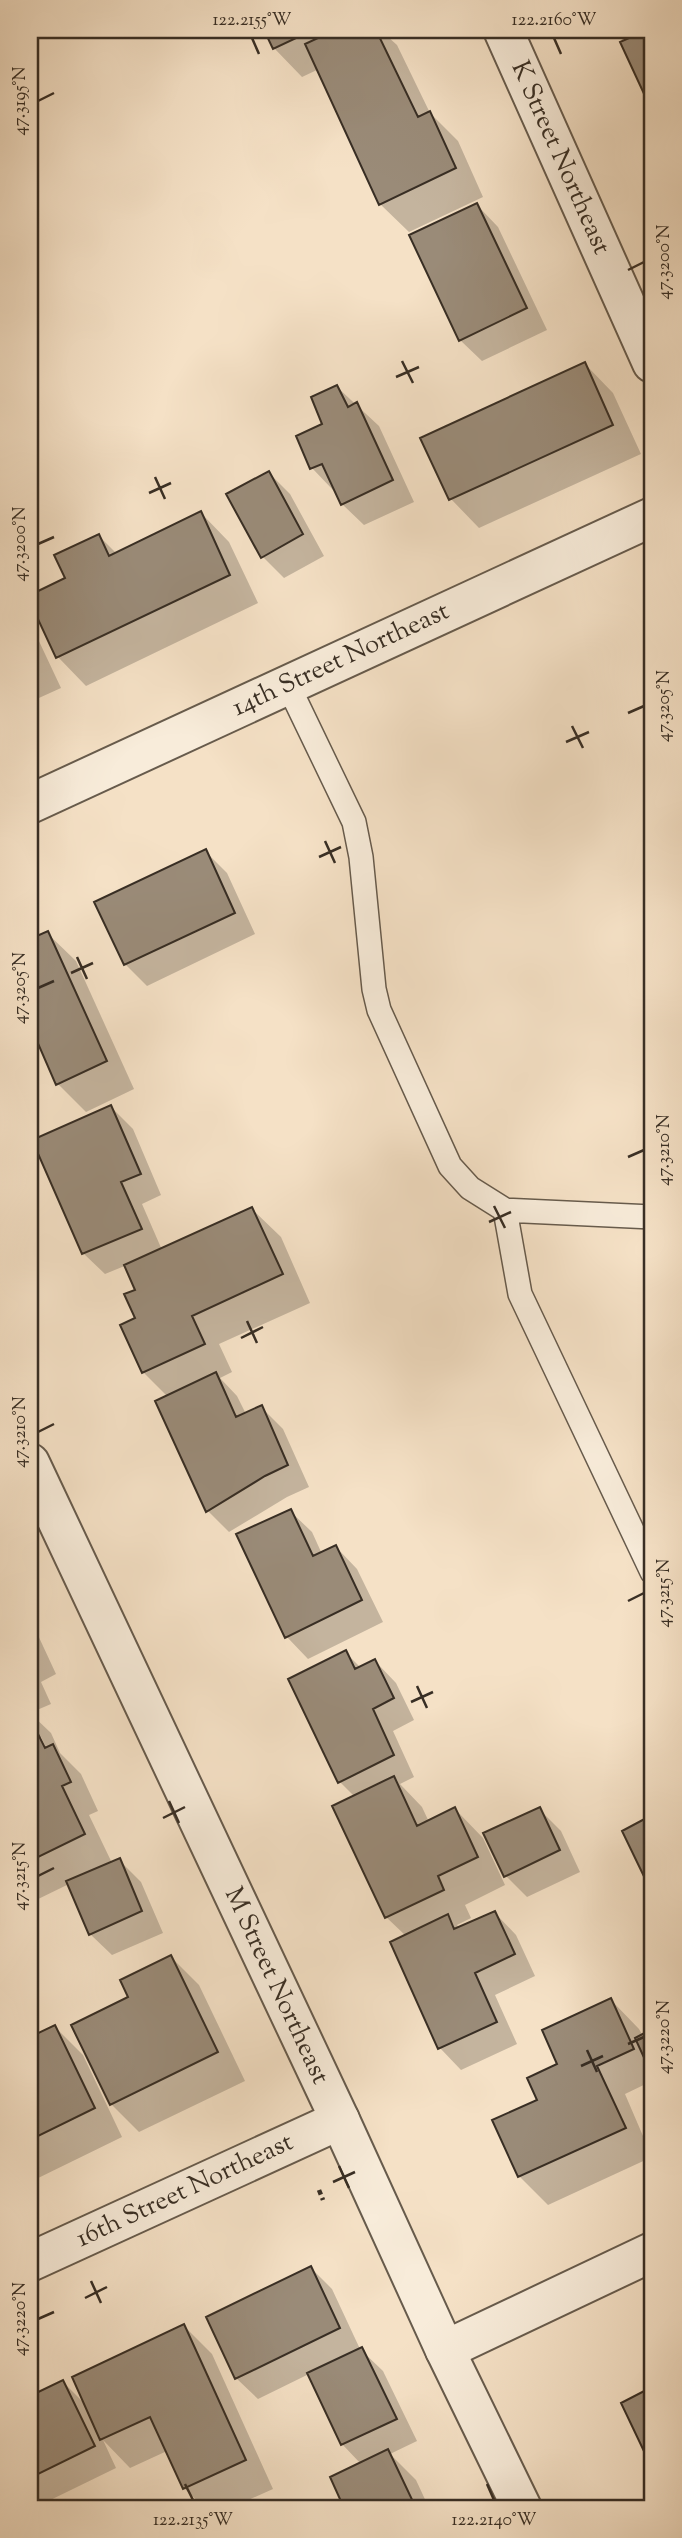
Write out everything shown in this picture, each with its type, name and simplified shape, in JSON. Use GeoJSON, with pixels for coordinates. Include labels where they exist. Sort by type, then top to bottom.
{"type":"FeatureCollection","features":[{"type":"Feature","properties":{"kind":"street","name":"K Street Northeast"},"geometry":{"type":"LineString","coordinates":[[503,30],[652,363]]}},
{"type":"Feature","properties":{"kind":"street","name":"14th Street Northeast"},"geometry":{"type":"LineString","coordinates":[[30,804],[652,517]]}},
{"type":"Feature","properties":{"kind":"street","name":"M Street Northeast"},"geometry":{"type":"LineString","coordinates":[[30,1464],[340,2120],[445,2350],[522,2508]]}},
{"type":"Feature","properties":{"kind":"street","name":"16th Street Northeast"},"geometry":{"type":"LineString","coordinates":[[30,2262],[340,2120]]}},
{"type":"Feature","properties":{"kind":"street"},"geometry":{"type":"LineString","coordinates":[[445,2350],[652,2252]]}},
{"type":"Feature","properties":{"kind":"lane"},"geometry":{"type":"LineString","coordinates":[[288,685],[354,822],[361,857],[374,989],[379,1010],[450,1166],[470,1188],[505,1210],[652,1217]]}},
{"type":"Feature","properties":{"kind":"lane"},"geometry":{"type":"LineString","coordinates":[[505,1210],[520,1294],[652,1572]]}},
{"type":"Feature","properties":{"kind":"path"},"geometry":{"type":"LineString","coordinates":[[319,2190],[323,2200]]}},
{"type":"Feature","properties":{"kind":"building"},"geometry":{"type":"Polygon","coordinates":[[[264,30],[313,30],[273,49],[264,30]]]}},
{"type":"Feature","properties":{"kind":"building"},"geometry":{"type":"Polygon","coordinates":[[[335,30],[376,30],[418,117],[430,111],[456,168],[379,205],[305,44],[335,30]]]}},
{"type":"Feature","properties":{"kind":"building"},"geometry":{"type":"Polygon","coordinates":[[[652,30],[652,111],[620,42],[652,30]]]}},
{"type":"Feature","properties":{"kind":"building"},"geometry":{"type":"Polygon","coordinates":[[[477,203],[527,308],[459,341],[409,235],[477,203]]]}},
{"type":"Feature","properties":{"kind":"building"},"geometry":{"type":"Polygon","coordinates":[[[585,362],[613,425],[449,500],[420,438],[585,362]]]}},
{"type":"Feature","properties":{"kind":"building"},"geometry":{"type":"Polygon","coordinates":[[[337,385],[348,407],[357,402],[393,480],[341,505],[322,464],[310,469],[296,436],[322,424],[311,397],[337,385]]]}},
{"type":"Feature","properties":{"kind":"building"},"geometry":{"type":"Polygon","coordinates":[[[269,471],[303,534],[261,558],[226,494],[269,471]]]}},
{"type":"Feature","properties":{"kind":"building"},"geometry":{"type":"Polygon","coordinates":[[[201,511],[230,575],[56,658],[30,602],[30,595],[65,578],[54,555],[99,534],[109,556],[201,511]]]}},
{"type":"Feature","properties":{"kind":"building"},"geometry":{"type":"Polygon","coordinates":[[[206,849],[235,913],[124,965],[94,902],[206,849]]]}},
{"type":"Feature","properties":{"kind":"building"},"geometry":{"type":"Polygon","coordinates":[[[48,931],[107,1061],[56,1085],[30,1025],[30,939],[48,931]]]}},
{"type":"Feature","properties":{"kind":"building"},"geometry":{"type":"Polygon","coordinates":[[[111,1105],[141,1174],[121,1182],[142,1229],[82,1254],[32,1140],[111,1105]]]}},
{"type":"Feature","properties":{"kind":"building"},"geometry":{"type":"Polygon","coordinates":[[[252,1207],[283,1274],[192,1316],[205,1344],[142,1373],[120,1325],[135,1318],[124,1294],[135,1290],[124,1265],[252,1207]]]}},
{"type":"Feature","properties":{"kind":"building"},"geometry":{"type":"Polygon","coordinates":[[[216,1372],[236,1417],[262,1405],[288,1465],[206,1512],[155,1401],[216,1372]]]}},
{"type":"Feature","properties":{"kind":"building"},"geometry":{"type":"Polygon","coordinates":[[[291,1509],[313,1556],[336,1545],[362,1600],[285,1638],[236,1534],[291,1509]]]}},
{"type":"Feature","properties":{"kind":"building"},"geometry":{"type":"Polygon","coordinates":[[[346,1650],[355,1669],[375,1659],[394,1698],[373,1709],[394,1755],[338,1783],[288,1679],[346,1650]]]}},
{"type":"Feature","properties":{"kind":"building"},"geometry":{"type":"Polygon","coordinates":[[[30,1718],[45,1748],[53,1744],[71,1782],[62,1786],[85,1834],[30,1861],[30,1718]]]}},
{"type":"Feature","properties":{"kind":"building"},"geometry":{"type":"Polygon","coordinates":[[[394,1776],[417,1826],[455,1807],[478,1857],[438,1876],[444,1890],[385,1918],[332,1806],[394,1776]]]}},
{"type":"Feature","properties":{"kind":"building"},"geometry":{"type":"Polygon","coordinates":[[[540,1807],[560,1850],[504,1877],[483,1833],[540,1807]]]}},
{"type":"Feature","properties":{"kind":"building"},"geometry":{"type":"Polygon","coordinates":[[[652,1815],[652,1893],[622,1831],[652,1815]]]}},
{"type":"Feature","properties":{"kind":"building"},"geometry":{"type":"Polygon","coordinates":[[[120,1858],[142,1911],[89,1935],[66,1881],[120,1858]]]}},
{"type":"Feature","properties":{"kind":"building"},"geometry":{"type":"Polygon","coordinates":[[[495,1911],[515,1954],[475,1973],[497,2022],[438,2049],[390,1942],[448,1914],[454,1929],[495,1911]]]}},
{"type":"Feature","properties":{"kind":"building"},"geometry":{"type":"Polygon","coordinates":[[[171,1955],[218,2052],[110,2105],[71,2025],[128,1997],[120,1980],[171,1955]]]}},
{"type":"Feature","properties":{"kind":"building"},"geometry":{"type":"Polygon","coordinates":[[[611,1998],[634,2049],[597,2066],[626,2128],[518,2177],[492,2120],[537,2100],[527,2078],[557,2064],[542,2030],[611,1998]]]}},
{"type":"Feature","properties":{"kind":"building"},"geometry":{"type":"Polygon","coordinates":[[[55,2025],[95,2108],[30,2140],[30,2037],[55,2025]]]}},
{"type":"Feature","properties":{"kind":"building"},"geometry":{"type":"Polygon","coordinates":[[[652,2029],[652,2075],[635,2038],[652,2029]]]}},
{"type":"Feature","properties":{"kind":"building"},"geometry":{"type":"Polygon","coordinates":[[[311,2266],[340,2328],[235,2379],[206,2317],[311,2266]]]}},
{"type":"Feature","properties":{"kind":"building"},"geometry":{"type":"Polygon","coordinates":[[[184,2324],[246,2460],[183,2489],[150,2417],[100,2440],[72,2377],[184,2324]]]}},
{"type":"Feature","properties":{"kind":"building"},"geometry":{"type":"Polygon","coordinates":[[[362,2347],[397,2419],[341,2445],[307,2373],[362,2347]]]}},
{"type":"Feature","properties":{"kind":"building"},"geometry":{"type":"Polygon","coordinates":[[[63,2380],[95,2446],[30,2478],[30,2396],[63,2380]]]}},
{"type":"Feature","properties":{"kind":"building"},"geometry":{"type":"Polygon","coordinates":[[[652,2387],[652,2468],[621,2403],[652,2387]]]}},
{"type":"Feature","properties":{"kind":"building"},"geometry":{"type":"Polygon","coordinates":[[[388,2449],[416,2508],[344,2508],[330,2477],[388,2449]]]}}]}
